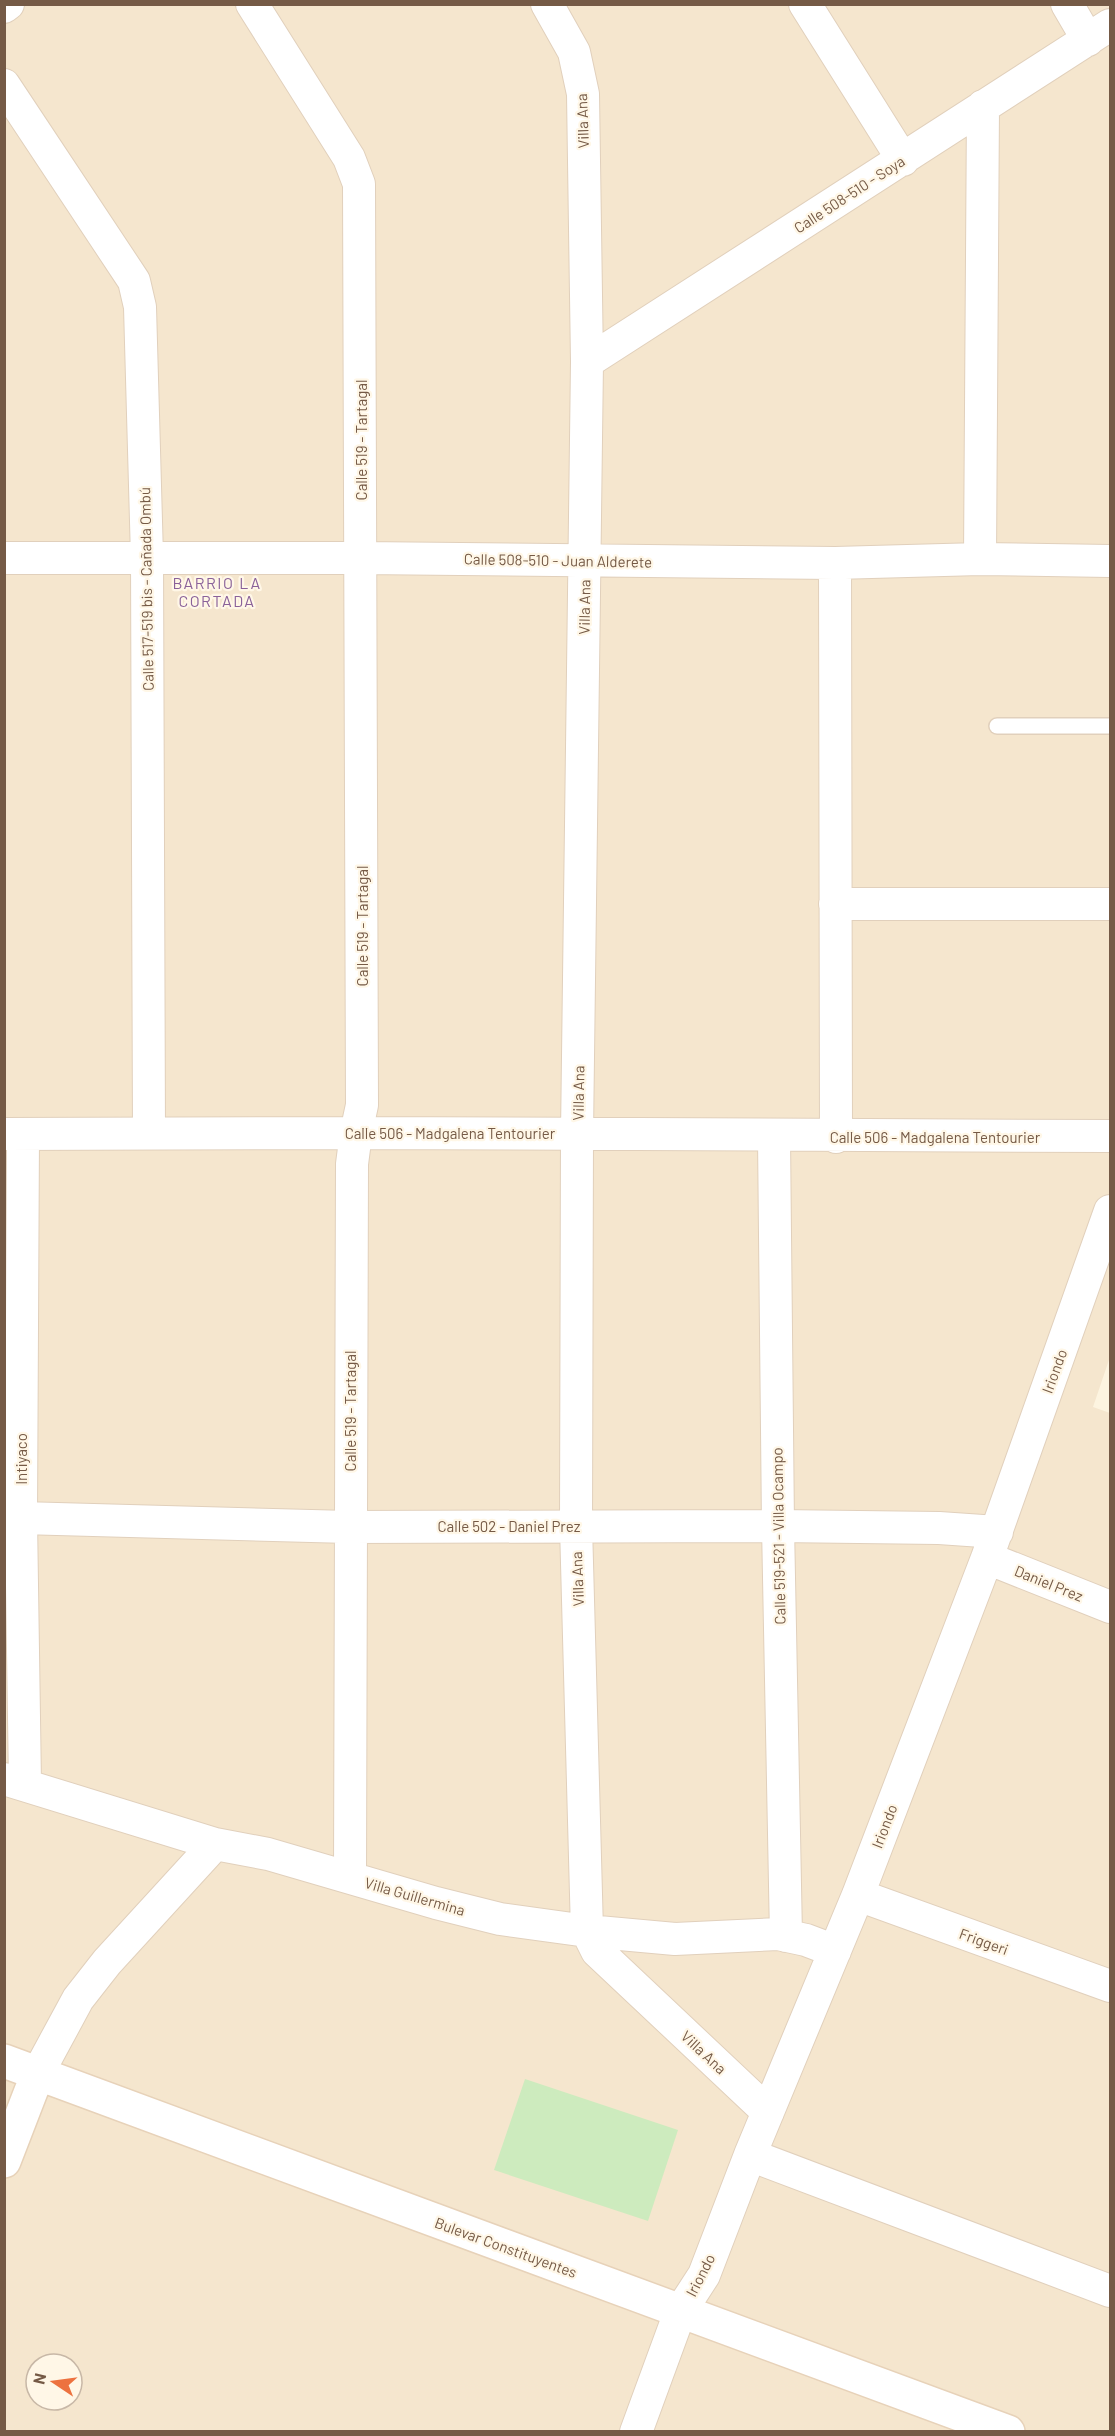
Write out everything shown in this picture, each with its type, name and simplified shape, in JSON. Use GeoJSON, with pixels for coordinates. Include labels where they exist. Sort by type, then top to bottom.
{"type":"FeatureCollection","features":[{"type":"Feature","properties":{"kind":"street","name":"Calle 519 - Tartagal"},"geometry":{"type":"LineString","coordinates":[[252,4],[349,158],[359,184],[363,1105],[352,1164],[349,1527],[350,1877]]}},
{"type":"Feature","properties":{"kind":"street","name":"Villa Ana"},"geometry":{"type":"LineString","coordinates":[[547,4],[574,52],[583,94],[587,362],[577,1134],[576,1526],[587,1930],[597,1951],[768,2112]]}},
{"type":"Feature","properties":{"kind":"street"},"geometry":{"type":"LineString","coordinates":[[805,4],[903,160]]}},
{"type":"Feature","properties":{"kind":"street"},"geometry":{"type":"LineString","coordinates":[[1067,4],[1099,32]]}},
{"type":"Feature","properties":{"kind":"street","name":"Calle 508-510 - Soya"},"geometry":{"type":"LineString","coordinates":[[587,362],[1099,32]]}},
{"type":"Feature","properties":{"kind":"street","name":"Calle 517-519 bis - Cañada Ombú"},"geometry":{"type":"LineString","coordinates":[[4,85],[134,281],[140,307],[147,557],[149,1133]]}},
{"type":"Feature","properties":{"kind":"street"},"geometry":{"type":"LineString","coordinates":[[980,559],[983,106]]}},
{"type":"Feature","properties":{"kind":"street","name":"Calle 508-510 - Juan Alderete"},"geometry":{"type":"LineString","coordinates":[[4,558],[362,558],[835,563],[980,559],[1110,561]]}},
{"type":"Feature","properties":{"kind":"street"},"geometry":{"type":"LineString","coordinates":[[835,563],[836,1137]]}},
{"type":"Feature","properties":{"kind":"street"},"geometry":{"type":"LineString","coordinates":[[835,904],[1110,904]]}},
{"type":"Feature","properties":{"kind":"street","name":"Calle 506 - Madgalena Tentourier"},"geometry":{"type":"LineString","coordinates":[[14,1134],[356,1133],[1110,1137]]}},
{"type":"Feature","properties":{"kind":"street","name":"Intiyaco"},"geometry":{"type":"LineString","coordinates":[[14,1134],[13,1357],[21,1518],[15,1781]]}},
{"type":"Feature","properties":{"kind":"street","name":"Calle 519-521 - Villa Ocampo"},"geometry":{"type":"LineString","coordinates":[[774,1137],[778,1526],[786,1936]]}},
{"type":"Feature","properties":{"kind":"street","name":"Iriondo"},"geometry":{"type":"LineString","coordinates":[[636,2432],[680,2312],[704,2275],[750,2155],[858,1895],[992,1545],[1110,1211]]}},
{"type":"Feature","properties":{"kind":"street","name":"Calle 502 - Daniel Prez"},"geometry":{"type":"LineString","coordinates":[[21,1518],[349,1527],[950,1528],[992,1545]]}},
{"type":"Feature","properties":{"kind":"street","name":"Daniel Prez"},"geometry":{"type":"LineString","coordinates":[[992,1545],[1110,1607]]}},
{"type":"Feature","properties":{"kind":"street","name":"Villa Guillermina"},"geometry":{"type":"LineString","coordinates":[[15,1781],[215,1844],[268,1854],[436,1903],[500,1919],[675,1939],[778,1934],[835,1952]]}},
{"type":"Feature","properties":{"kind":"street"},"geometry":{"type":"LineString","coordinates":[[4,2161],[38,2073],[78,1999],[107,1962],[215,1844]]}},
{"type":"Feature","properties":{"kind":"street","name":"Friggeri"},"geometry":{"type":"LineString","coordinates":[[858,1895],[1110,1986]]}},
{"type":"Feature","properties":{"kind":"street","name":"Bulevar Constituyentes"},"geometry":{"type":"LineString","coordinates":[[4,2061],[1008,2432]]}},
{"type":"Feature","properties":{"kind":"street"},"geometry":{"type":"LineString","coordinates":[[750,2155],[1110,2291]]}},
{"type":"Feature","properties":{"kind":"lane"},"geometry":{"type":"LineString","coordinates":[[997,726],[1110,726]]}},
{"type":"Feature","properties":{"kind":"shaded area"},"geometry":{"type":"Polygon","coordinates":[[[5,5],[1110,5],[1110,1357],[1093,1407],[1110,1413],[1110,2431],[5,2432],[5,5]]]}},
{"type":"Feature","properties":{"kind":"green space"},"geometry":{"type":"Polygon","coordinates":[[[525,2079],[678,2130],[648,2221],[494,2170],[525,2079]]]}},
{"type":"Feature","properties":{"kind":"district","name":"BARRIO LA CORTADA"},"geometry":{"type":"Point","coordinates":[217,591]}}]}
